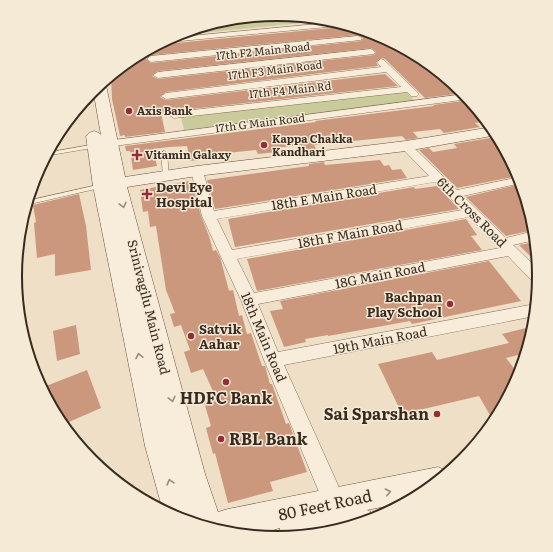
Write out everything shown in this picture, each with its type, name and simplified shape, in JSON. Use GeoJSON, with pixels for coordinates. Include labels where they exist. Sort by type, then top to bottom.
{"type":"FeatureCollection","features":[{"type":"Feature","properties":{"kind":"main road","name":"Srinivagilu Main Road"},"geometry":{"type":"LineString","coordinates":[[98,94],[100,145]]}},
{"type":"Feature","properties":{"kind":"main road","name":"Srinivagilu Main Road"},"geometry":{"type":"LineString","coordinates":[[88,105],[205,520]]}},
{"type":"Feature","properties":{"kind":"main road"},"geometry":{"type":"LineString","coordinates":[[110,185],[197,171],[406,146],[488,132]]}},
{"type":"Feature","properties":{"kind":"main road","name":"Srinivagilu Main Road"},"geometry":{"type":"LineString","coordinates":[[110,185],[159,446],[175,510]]}},
{"type":"Feature","properties":{"kind":"main road","name":"80 Feet Road"},"geometry":{"type":"LineString","coordinates":[[224,525],[423,484]]}},
{"type":"Feature","properties":{"kind":"street"},"geometry":{"type":"LineString","coordinates":[[181,39],[326,26]]}},
{"type":"Feature","properties":{"kind":"street"},"geometry":{"type":"LineString","coordinates":[[354,34],[387,69],[424,103]]}},
{"type":"Feature","properties":{"kind":"street"},"geometry":{"type":"LineString","coordinates":[[151,59],[358,38]]}},
{"type":"Feature","properties":{"kind":"street","name":"17th F2 Main Road"},"geometry":{"type":"LineString","coordinates":[[162,85],[370,52]]}},
{"type":"Feature","properties":{"kind":"street"},"geometry":{"type":"LineString","coordinates":[[149,55],[182,133]]}},
{"type":"Feature","properties":{"kind":"street","name":"17th F3 Main Road"},"geometry":{"type":"LineString","coordinates":[[162,85],[387,69]]}},
{"type":"Feature","properties":{"kind":"street","name":"17th F4 Main Rd"},"geometry":{"type":"LineString","coordinates":[[174,115],[409,89]]}},
{"type":"Feature","properties":{"kind":"street","name":"17th G Main Road"},"geometry":{"type":"LineString","coordinates":[[100,145],[182,133],[459,98]]}},
{"type":"Feature","properties":{"kind":"street","name":"6th Cross Road"},"geometry":{"type":"LineString","coordinates":[[406,146],[532,272]]}},
{"type":"Feature","properties":{"kind":"street","name":"18th Main Road"},"geometry":{"type":"LineString","coordinates":[[197,171],[209,216],[249,300],[273,360],[335,503]]}},
{"type":"Feature","properties":{"kind":"street","name":"18th E Main Road"},"geometry":{"type":"LineString","coordinates":[[209,216],[438,178]]}},
{"type":"Feature","properties":{"kind":"street"},"geometry":{"type":"LineString","coordinates":[[454,194],[513,181]]}},
{"type":"Feature","properties":{"kind":"street","name":"18th F Main Road"},"geometry":{"type":"LineString","coordinates":[[228,256],[472,212]]}},
{"type":"Feature","properties":{"kind":"street","name":"18G Main Road"},"geometry":{"type":"LineString","coordinates":[[249,300],[507,247],[528,238]]}},
{"type":"Feature","properties":{"kind":"street","name":"19th Main Road"},"geometry":{"type":"LineString","coordinates":[[273,360],[529,311]]}},
{"type":"Feature","properties":{"kind":"street"},"geometry":{"type":"LineString","coordinates":[[180,512],[199,502]]}},
{"type":"Feature","properties":{"kind":"lane"},"geometry":{"type":"LineString","coordinates":[[303,23],[308,28]]}},
{"type":"Feature","properties":{"kind":"lane"},"geometry":{"type":"LineString","coordinates":[[53,154],[100,145]]}},
{"type":"Feature","properties":{"kind":"lane"},"geometry":{"type":"LineString","coordinates":[[164,154],[166,176]]}},
{"type":"Feature","properties":{"kind":"lane"},"geometry":{"type":"LineString","coordinates":[[33,202],[110,185]]}},
{"type":"Feature","properties":{"kind":"green space"},"geometry":{"type":"Polygon","coordinates":[[[276,21],[305,23],[201,33],[243,23],[276,21]]]}},
{"type":"Feature","properties":{"kind":"green space"},"geometry":{"type":"Polygon","coordinates":[[[406,91],[416,102],[184,130],[181,117],[406,91]]]}},
{"type":"Feature","properties":{"kind":"building"},"geometry":{"type":"Polygon","coordinates":[[[333,28],[342,30],[358,35],[374,40],[404,55],[432,74],[455,94],[425,98],[385,59],[381,58],[376,62],[378,66],[166,92],[160,97],[166,100],[385,74],[398,86],[161,113],[165,132],[125,137],[125,135],[120,136],[112,99],[111,81],[149,55],[172,43],[333,28]],[[358,35],[151,55],[146,59],[151,63],[361,41],[363,38],[358,35]],[[371,48],[158,71],[152,76],[158,79],[374,55],[376,52],[371,48]]]}},
{"type":"Feature","properties":{"kind":"building"},"geometry":{"type":"Polygon","coordinates":[[[462,101],[480,122],[475,123],[480,127],[444,133],[440,129],[413,132],[418,138],[406,140],[402,136],[314,145],[317,150],[304,152],[301,145],[275,148],[277,152],[258,154],[256,150],[227,153],[228,156],[190,161],[187,146],[169,147],[153,149],[157,166],[133,170],[130,151],[126,151],[125,146],[434,106],[433,105],[462,101]]]}},
{"type":"Feature","properties":{"kind":"building"},"geometry":{"type":"Polygon","coordinates":[[[490,138],[497,148],[512,177],[457,188],[419,150],[429,148],[433,152],[457,148],[454,144],[490,138]]]}},
{"type":"Feature","properties":{"kind":"building"},"geometry":{"type":"Polygon","coordinates":[[[380,160],[384,166],[389,165],[392,170],[401,169],[407,178],[215,209],[207,180],[309,166],[309,164],[324,162],[325,165],[380,160]]]}},
{"type":"Feature","properties":{"kind":"building"},"geometry":{"type":"Polygon","coordinates":[[[189,181],[189,183],[192,183],[213,251],[216,250],[220,257],[229,291],[233,290],[239,316],[242,315],[247,334],[251,333],[262,366],[265,366],[270,384],[272,384],[286,424],[289,423],[307,472],[270,482],[273,491],[228,503],[215,453],[213,454],[206,428],[211,426],[204,402],[216,398],[203,369],[191,373],[184,352],[190,350],[181,325],[174,327],[170,314],[175,313],[166,290],[156,226],[150,227],[148,211],[143,212],[140,190],[189,181]]]}},
{"type":"Feature","properties":{"kind":"building"},"geometry":{"type":"Polygon","coordinates":[[[515,185],[523,210],[528,231],[506,236],[466,197],[515,185]]]}},
{"type":"Feature","properties":{"kind":"building"},"geometry":{"type":"Polygon","coordinates":[[[437,186],[459,209],[235,247],[228,219],[414,187],[415,189],[437,186]]]}},
{"type":"Feature","properties":{"kind":"building"},"geometry":{"type":"Polygon","coordinates":[[[79,194],[86,226],[91,270],[55,276],[55,254],[37,258],[34,223],[36,222],[33,205],[79,194]]]}},
{"type":"Feature","properties":{"kind":"building"},"geometry":{"type":"Polygon","coordinates":[[[466,219],[477,235],[471,236],[482,250],[257,291],[247,259],[466,219]]]}},
{"type":"Feature","properties":{"kind":"building"},"geometry":{"type":"Polygon","coordinates":[[[529,243],[531,257],[519,245],[529,243]]]}},
{"type":"Feature","properties":{"kind":"building"},"geometry":{"type":"Polygon","coordinates":[[[489,261],[521,301],[412,324],[410,321],[305,339],[306,342],[284,347],[270,311],[283,309],[280,301],[489,261]]]}},
{"type":"Feature","properties":{"kind":"building"},"geometry":{"type":"Polygon","coordinates":[[[76,325],[80,354],[57,361],[53,331],[76,325]]]}},
{"type":"Feature","properties":{"kind":"building"},"geometry":{"type":"Polygon","coordinates":[[[527,328],[519,355],[506,358],[514,369],[490,416],[479,396],[402,414],[378,364],[432,352],[437,360],[509,343],[502,334],[527,328]]]}},
{"type":"Feature","properties":{"kind":"building"},"geometry":{"type":"Polygon","coordinates":[[[87,370],[101,408],[68,423],[47,386],[87,370]]]}},
{"type":"Feature","properties":{"kind":"place","name":"Axis Bank"},"geometry":{"type":"Point","coordinates":[129,111]}},
{"type":"Feature","properties":{"kind":"place","name":"Kappa Chakka Kandhari"},"geometry":{"type":"Point","coordinates":[264,145]}},
{"type":"Feature","properties":{"kind":"place","name":"Vitamin Galaxy"},"geometry":{"type":"Point","coordinates":[137,155]}},
{"type":"Feature","properties":{"kind":"place","name":"Devi Eye Hospital"},"geometry":{"type":"Point","coordinates":[147,194]}},
{"type":"Feature","properties":{"kind":"place","name":"Bachpan Play School"},"geometry":{"type":"Point","coordinates":[450,304]}},
{"type":"Feature","properties":{"kind":"place","name":"Satvik Aahar"},"geometry":{"type":"Point","coordinates":[191,336]}},
{"type":"Feature","properties":{"kind":"place","name":"HDFC Bank"},"geometry":{"type":"Point","coordinates":[226,382]}},
{"type":"Feature","properties":{"kind":"place","name":"Sai Sparshan"},"geometry":{"type":"Point","coordinates":[437,414]}},
{"type":"Feature","properties":{"kind":"place","name":"RBL Bank"},"geometry":{"type":"Point","coordinates":[221,439]}}]}
